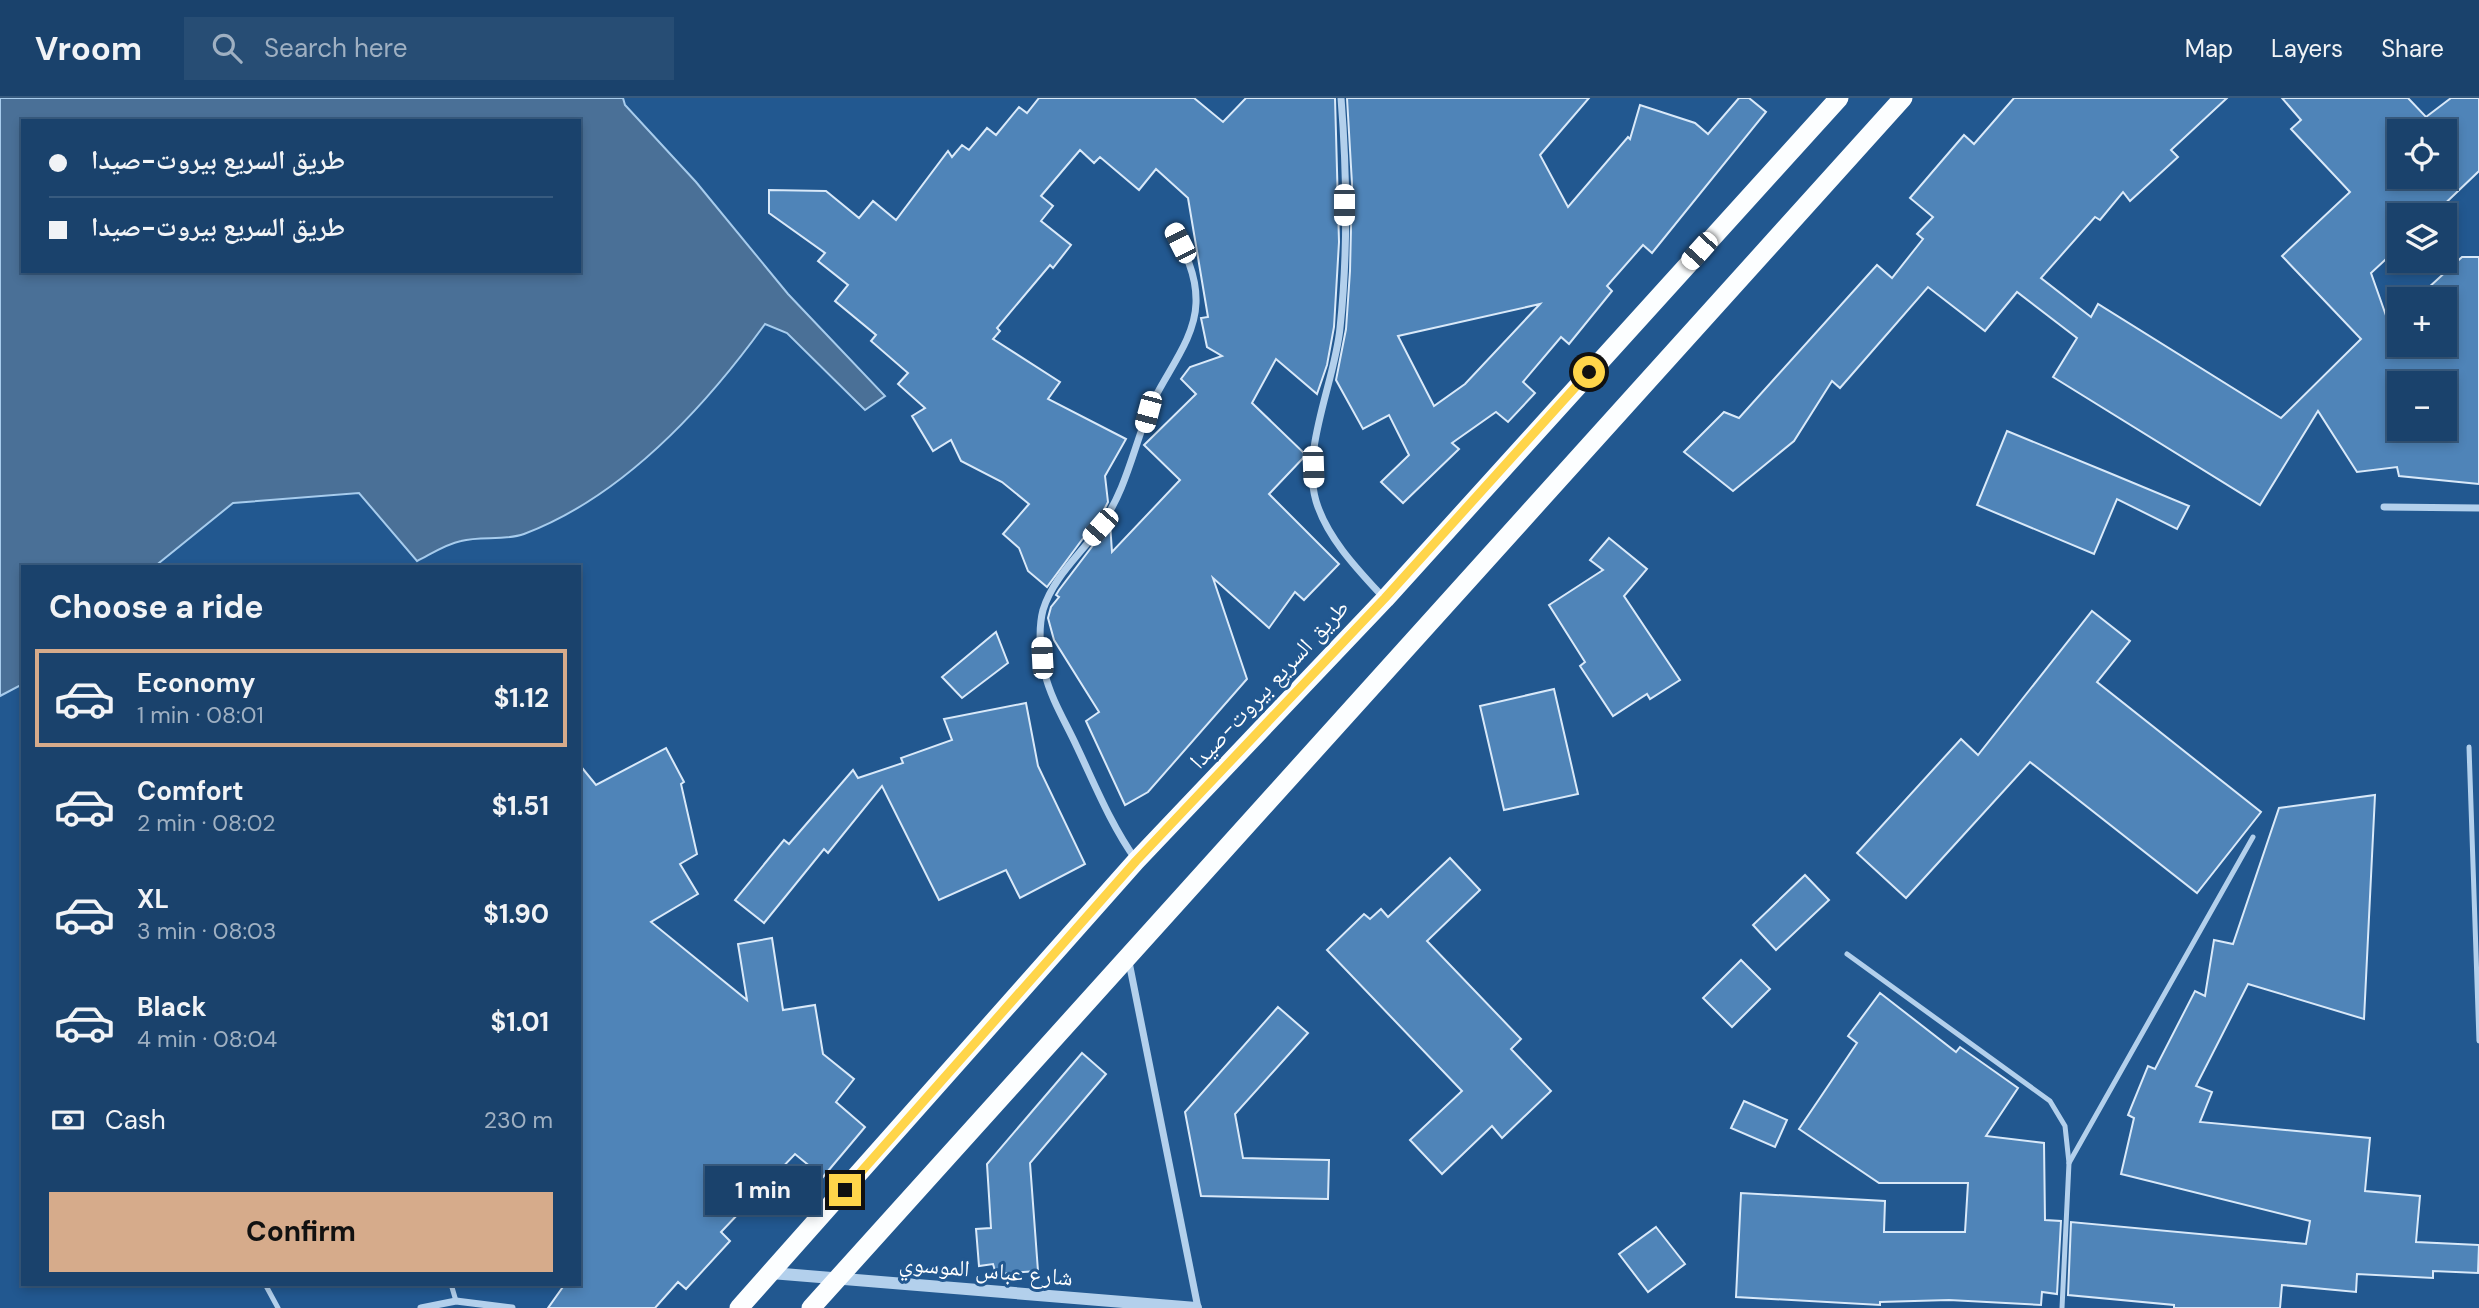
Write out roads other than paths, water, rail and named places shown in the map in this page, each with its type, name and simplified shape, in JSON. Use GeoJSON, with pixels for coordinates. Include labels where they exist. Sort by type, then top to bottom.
{"type":"FeatureCollection","features":[{"type":"Feature","properties":{"kind":"highway","name":"طريق السريع بيروت-صيدا"},"geometry":{"type":"LineString","coordinates":[[739,1308],[1136,861],[1385,598],[1839,98]]}},
{"type":"Feature","properties":{"kind":"highway"},"geometry":{"type":"LineString","coordinates":[[811,1308],[1903,98]]}},
{"type":"Feature","properties":{"kind":"street"},"geometry":{"type":"LineString","coordinates":[[1342,98],[1344,256],[1340,330],[1317,440],[1313,485],[1317,503],[1347,557],[1385,598]]}},
{"type":"Feature","properties":{"kind":"street"},"geometry":{"type":"LineString","coordinates":[[1136,861],[1118,833],[1055,700],[1045,674],[1041,631],[1043,611],[1050,594],[1067,567],[1100,527],[1125,484],[1148,412],[1193,322],[1196,305],[1195,281],[1172,228]]}},
{"type":"Feature","properties":{"kind":"street"},"geometry":{"type":"LineString","coordinates":[[2384,507],[2479,508]]}},
{"type":"Feature","properties":{"kind":"street"},"geometry":{"type":"LineString","coordinates":[[1128,957],[1197,1308]]}},
{"type":"Feature","properties":{"kind":"street","name":"شارع عباس الموسوي"},"geometry":{"type":"LineString","coordinates":[[771,1273],[1197,1308]]}},
{"type":"Feature","properties":{"kind":"street"},"geometry":{"type":"LineString","coordinates":[[421,1308],[456,1301],[512,1308]]}},
{"type":"Feature","properties":{"kind":"lane"},"geometry":{"type":"LineString","coordinates":[[2469,747],[2479,1041]]}},
{"type":"Feature","properties":{"kind":"lane"},"geometry":{"type":"LineString","coordinates":[[2068,1163],[2253,837]]}},
{"type":"Feature","properties":{"kind":"lane"},"geometry":{"type":"LineString","coordinates":[[1847,954],[2050,1101],[2065,1126],[2068,1163],[2062,1308]]}},
{"type":"Feature","properties":{"kind":"lane"},"geometry":{"type":"LineString","coordinates":[[266,1286],[278,1308]]}},
{"type":"Feature","properties":{"kind":"lane"},"geometry":{"type":"LineString","coordinates":[[452,1286],[456,1301]]}},
{"type":"Feature","properties":{"kind":"water"},"geometry":{"type":"Polygon","coordinates":[[[0,98],[623,98],[625,105],[696,182],[788,294],[885,396],[865,410],[787,333],[765,324],[716,387],[659,446],[595,497],[560,518],[524,534],[461,541],[417,561],[359,493],[233,503],[156,565],[21,565],[21,685],[0,696],[0,98]]]}}]}
